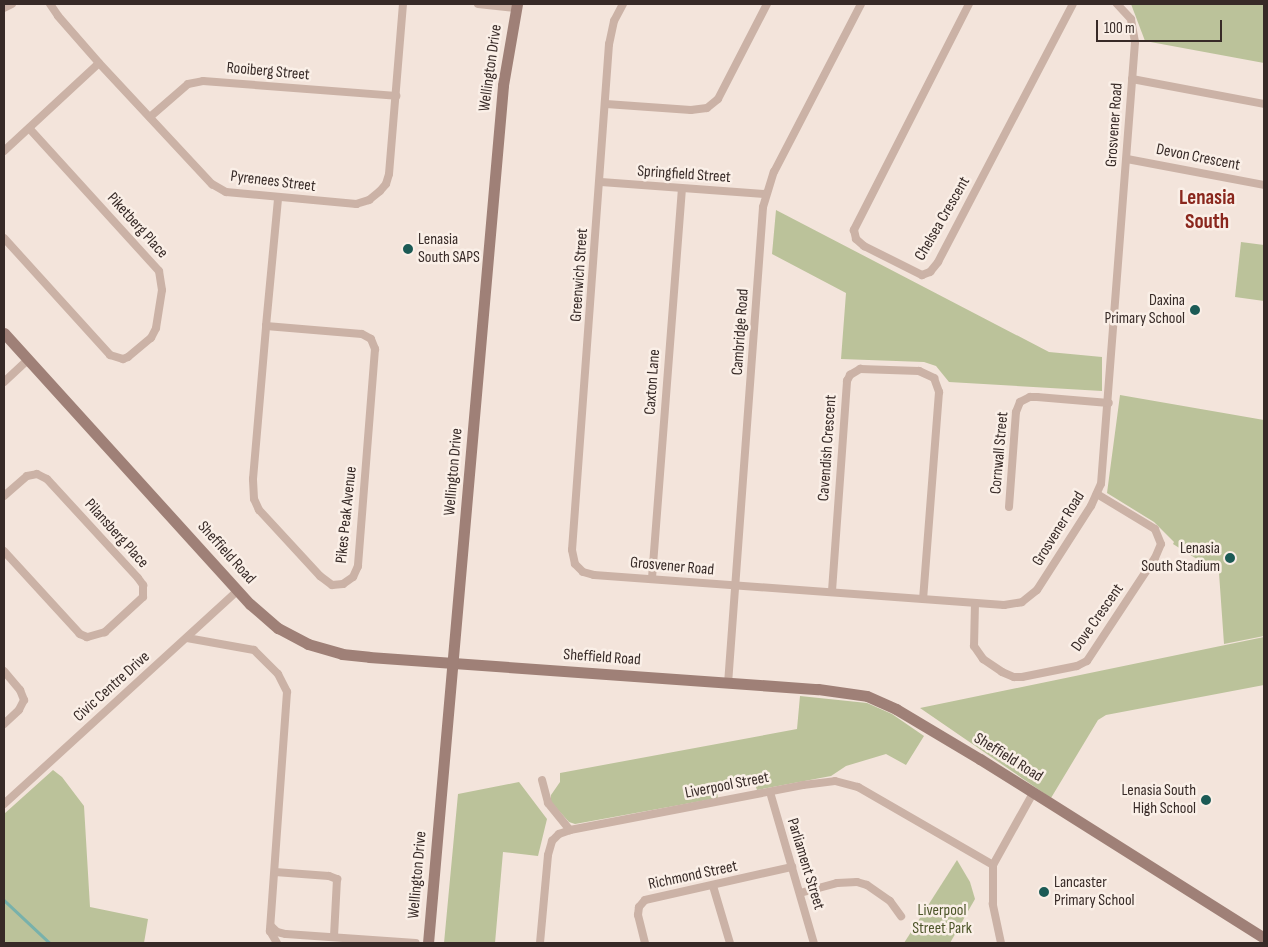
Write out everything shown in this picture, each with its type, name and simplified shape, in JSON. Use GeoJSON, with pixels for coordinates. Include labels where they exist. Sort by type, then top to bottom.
{"type":"FeatureCollection","features":[{"type":"Feature","properties":{"kind":"street"},"geometry":{"type":"LineString","coordinates":[[4,8],[12,4]]}},
{"type":"Feature","properties":{"kind":"street","name":"Pyrenees Street"},"geometry":{"type":"LineString","coordinates":[[50,4],[99,63],[212,184],[226,192],[356,204],[369,200],[380,191],[386,184],[389,174],[403,4]]}},
{"type":"Feature","properties":{"kind":"street"},"geometry":{"type":"LineString","coordinates":[[478,4],[516,6]]}},
{"type":"Feature","properties":{"kind":"street","name":"Greenwich Street"},"geometry":{"type":"LineString","coordinates":[[572,550],[611,31],[623,4]]}},
{"type":"Feature","properties":{"kind":"street"},"geometry":{"type":"LineString","coordinates":[[606,104],[691,110],[707,108],[718,99],[767,4]]}},
{"type":"Feature","properties":{"kind":"street","name":"Cambridge Road"},"geometry":{"type":"LineString","coordinates":[[728,684],[766,194],[774,172],[861,4]]}},
{"type":"Feature","properties":{"kind":"street","name":"Chelsea Crescent"},"geometry":{"type":"LineString","coordinates":[[970,4],[854,230],[856,239],[864,246],[922,275],[930,272],[938,262],[1073,4]]}},
{"type":"Feature","properties":{"kind":"street","name":"Grosvener Road"},"geometry":{"type":"LineString","coordinates":[[572,550],[575,564],[583,572],[594,575],[975,603],[1014,604],[1030,597],[1038,590],[1097,494],[1103,473],[1127,159],[1134,28],[1129,15],[1117,4]]}},
{"type":"Feature","properties":{"kind":"street","name":"Wellington Drive"},"geometry":{"type":"LineString","coordinates":[[428,943],[503,85],[516,6]]}},
{"type":"Feature","properties":{"kind":"street"},"geometry":{"type":"LineString","coordinates":[[4,150],[99,63]]}},
{"type":"Feature","properties":{"kind":"street"},"geometry":{"type":"LineString","coordinates":[[1132,80],[1264,104]]}},
{"type":"Feature","properties":{"kind":"street","name":"Rooiberg Street"},"geometry":{"type":"LineString","coordinates":[[150,117],[188,84],[203,81],[396,96]]}},
{"type":"Feature","properties":{"kind":"street","name":"Piketberg Place"},"geometry":{"type":"LineString","coordinates":[[4,238],[110,355],[122,359],[128,357],[151,338],[156,328],[162,290],[159,271],[29,128]]}},
{"type":"Feature","properties":{"kind":"street","name":"Devon Crescent"},"geometry":{"type":"LineString","coordinates":[[1127,159],[1264,185]]}},
{"type":"Feature","properties":{"kind":"street","name":"Springfield Street"},"geometry":{"type":"LineString","coordinates":[[601,182],[766,194]]}},
{"type":"Feature","properties":{"kind":"street","name":"Caxton Lane"},"geometry":{"type":"LineString","coordinates":[[652,578],[682,189]]}},
{"type":"Feature","properties":{"kind":"street","name":"Pikes Peak Avenue"},"geometry":{"type":"LineString","coordinates":[[266,326],[362,334],[371,339],[375,349],[358,566],[353,577],[343,584],[332,585],[320,576],[259,510],[254,499],[253,479],[266,326],[278,198]]}},
{"type":"Feature","properties":{"kind":"street","name":"Sheffield Road"},"geometry":{"type":"LineString","coordinates":[[4,333],[238,591],[278,628],[308,644],[348,654],[728,684],[818,689],[867,696],[896,709],[1264,938]]}},
{"type":"Feature","properties":{"kind":"street"},"geometry":{"type":"LineString","coordinates":[[4,382],[28,360]]}},
{"type":"Feature","properties":{"kind":"street","name":"Cavendish Crescent"},"geometry":{"type":"LineString","coordinates":[[832,591],[847,381],[850,375],[860,369],[919,371],[934,378],[939,392],[923,598]]}},
{"type":"Feature","properties":{"kind":"street","name":"Cornwall Street"},"geometry":{"type":"LineString","coordinates":[[1009,506],[1016,412],[1020,402],[1030,397],[1037,397],[1108,403]]}},
{"type":"Feature","properties":{"kind":"street","name":"Pilansberg Place"},"geometry":{"type":"LineString","coordinates":[[4,496],[27,476],[36,474],[48,479],[138,578],[143,585],[142,597],[105,632],[98,636],[85,636],[4,551]]}},
{"type":"Feature","properties":{"kind":"street","name":"Dove Crescent"},"geometry":{"type":"LineString","coordinates":[[975,603],[974,646],[983,660],[1002,672],[1014,677],[1022,677],[1077,666],[1087,661],[1155,558],[1161,544],[1155,529],[1097,494]]}},
{"type":"Feature","properties":{"kind":"street","name":"Civic Centre Drive"},"geometry":{"type":"LineString","coordinates":[[4,804],[238,591]]}},
{"type":"Feature","properties":{"kind":"street"},"geometry":{"type":"LineString","coordinates":[[187,638],[254,650],[278,674],[285,686],[287,696],[271,926],[271,935],[277,943]]}},
{"type":"Feature","properties":{"kind":"street"},"geometry":{"type":"LineString","coordinates":[[4,672],[20,690],[24,700],[19,710],[4,724]]}},
{"type":"Feature","properties":{"kind":"street"},"geometry":{"type":"LineString","coordinates":[[542,780],[548,803],[570,830]]}},
{"type":"Feature","properties":{"kind":"street","name":"Liverpool Street"},"geometry":{"type":"LineString","coordinates":[[540,943],[548,855],[556,836],[570,830],[819,782],[848,784],[912,817],[993,865]]}},
{"type":"Feature","properties":{"kind":"street","name":"Parliament Street"},"geometry":{"type":"LineString","coordinates":[[770,792],[814,943]]}},
{"type":"Feature","properties":{"kind":"street"},"geometry":{"type":"LineString","coordinates":[[1001,943],[992,904],[993,865],[1033,793]]}},
{"type":"Feature","properties":{"kind":"street","name":"Richmond Street"},"geometry":{"type":"LineString","coordinates":[[645,943],[638,915],[642,902],[649,898],[713,886],[792,867]]}},
{"type":"Feature","properties":{"kind":"street"},"geometry":{"type":"LineString","coordinates":[[275,872],[327,876],[337,879],[339,939]]}},
{"type":"Feature","properties":{"kind":"street"},"geometry":{"type":"LineString","coordinates":[[800,893],[838,883],[857,882],[867,885],[890,901],[901,916]]}},
{"type":"Feature","properties":{"kind":"street"},"geometry":{"type":"LineString","coordinates":[[713,886],[730,943]]}},
{"type":"Feature","properties":{"kind":"street"},"geometry":{"type":"LineString","coordinates":[[271,926],[277,932],[286,934],[416,943]]}},
{"type":"Feature","properties":{"kind":"green space"},"geometry":{"type":"Polygon","coordinates":[[[1131,4],[1263,4],[1264,63],[1145,41],[1131,4]]]}},
{"type":"Feature","properties":{"kind":"green space"},"geometry":{"type":"Polygon","coordinates":[[[776,210],[1049,352],[1102,357],[1102,391],[949,382],[936,366],[924,362],[841,359],[846,293],[772,254],[776,210]]]}},
{"type":"Feature","properties":{"kind":"green space"},"geometry":{"type":"Polygon","coordinates":[[[1241,242],[1264,245],[1264,301],[1235,297],[1241,242]]]}},
{"type":"Feature","properties":{"kind":"green space"},"geometry":{"type":"Polygon","coordinates":[[[1120,395],[1264,420],[1264,636],[1224,644],[1219,573],[1173,544],[1174,542],[1154,522],[1107,493],[1120,395]]]}},
{"type":"Feature","properties":{"kind":"green space"},"geometry":{"type":"Polygon","coordinates":[[[1264,637],[1264,685],[1106,715],[1098,720],[1051,798],[920,708],[1264,637]]]}},
{"type":"Feature","properties":{"kind":"green space"},"geometry":{"type":"Polygon","coordinates":[[[800,696],[867,703],[892,714],[924,736],[906,765],[886,754],[846,766],[831,776],[757,790],[755,784],[717,792],[718,798],[575,824],[569,822],[551,802],[551,795],[560,782],[560,773],[797,729],[800,696]]]}},
{"type":"Feature","properties":{"kind":"green space"},"geometry":{"type":"Polygon","coordinates":[[[53,770],[62,777],[84,806],[90,907],[148,919],[144,943],[4,943],[4,814],[53,770]]]}},
{"type":"Feature","properties":{"kind":"green space"},"geometry":{"type":"Polygon","coordinates":[[[519,782],[547,819],[538,856],[503,852],[495,943],[444,943],[458,794],[519,782]]]}},
{"type":"Feature","properties":{"kind":"green space","name":"Liverpool Street Park"},"geometry":{"type":"Polygon","coordinates":[[[957,860],[970,882],[975,899],[950,943],[904,943],[957,860]]]}},
{"type":"Feature","properties":{"kind":"waterway"},"geometry":{"type":"LineString","coordinates":[[4,900],[50,943]]}},
{"type":"Feature","properties":{"kind":"place","name":"Lenasia South SAPS"},"geometry":{"type":"Point","coordinates":[408,249]}},
{"type":"Feature","properties":{"kind":"place","name":"Daxina Primary School"},"geometry":{"type":"Point","coordinates":[1195,310]}},
{"type":"Feature","properties":{"kind":"place","name":"Lenasia South Stadium"},"geometry":{"type":"Point","coordinates":[1230,558]}},
{"type":"Feature","properties":{"kind":"place","name":"Lenasia South High School"},"geometry":{"type":"Point","coordinates":[1206,800]}},
{"type":"Feature","properties":{"kind":"place","name":"Lancaster Primary School"},"geometry":{"type":"Point","coordinates":[1044,892]}},
{"type":"Feature","properties":{"kind":"district","name":"Lenasia South"},"geometry":{"type":"Point","coordinates":[1207,210]}}]}
